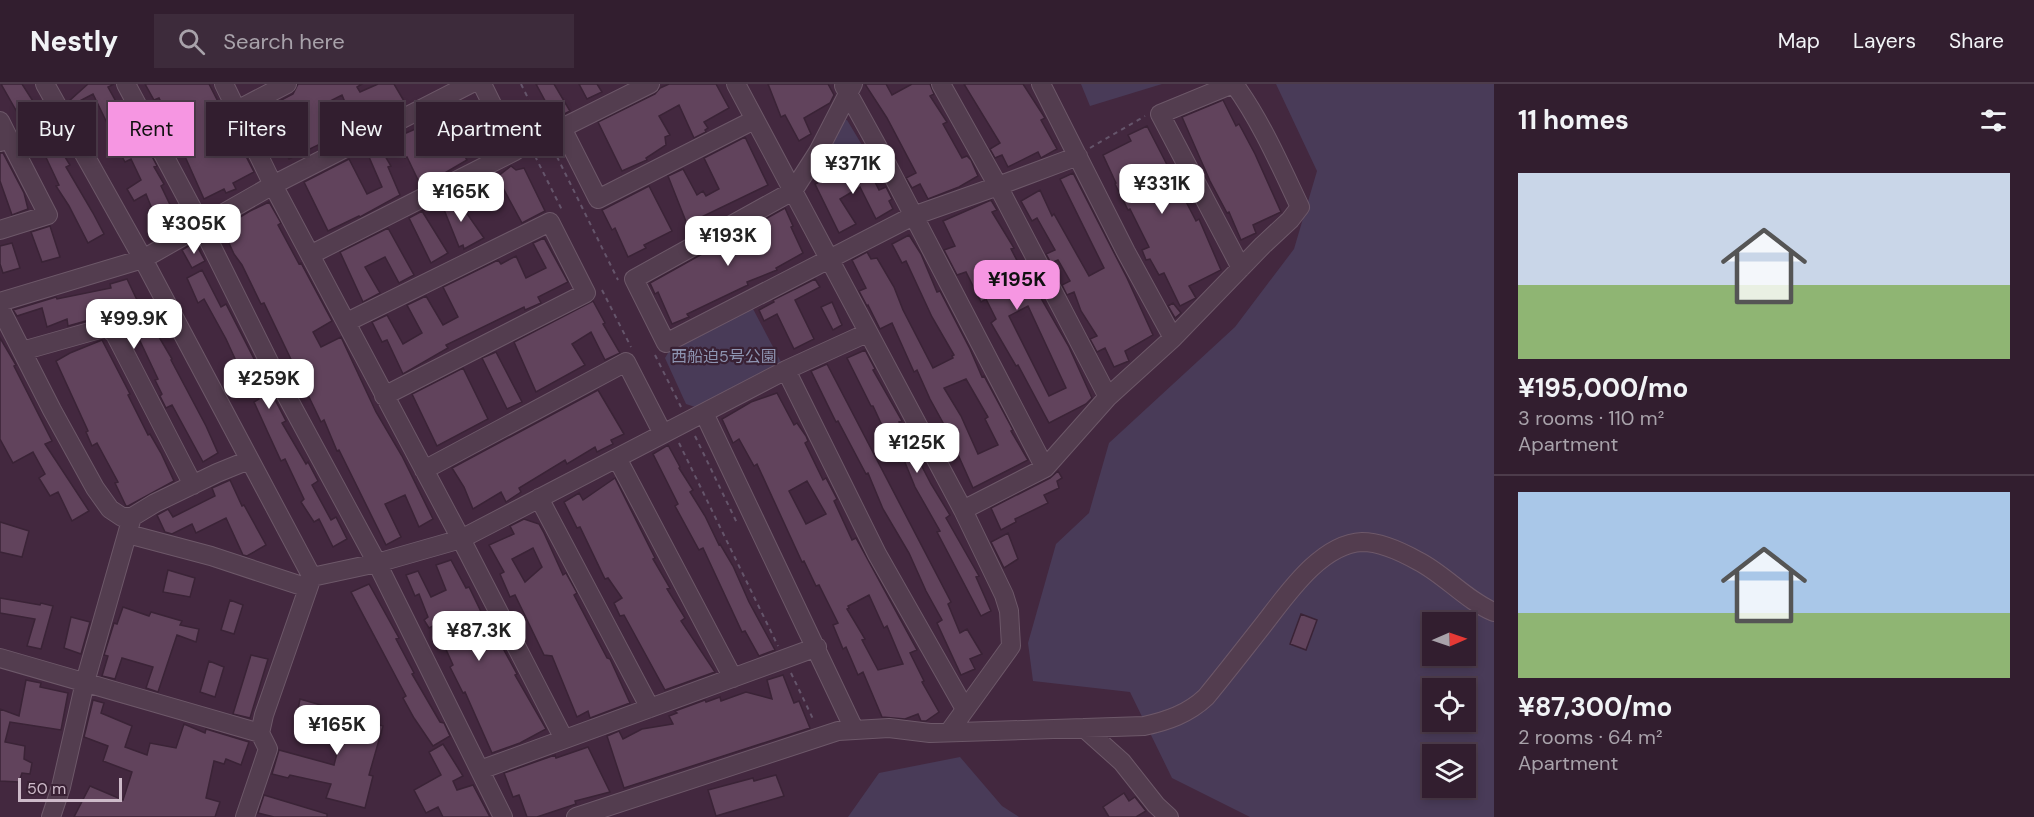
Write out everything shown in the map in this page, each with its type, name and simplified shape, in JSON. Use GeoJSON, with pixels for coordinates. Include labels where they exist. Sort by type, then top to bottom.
{"type":"FeatureCollection","features":[{"type":"Feature","properties":{"kind":"street"},"geometry":{"type":"LineString","coordinates":[[45,84],[143,259],[249,460],[310,582],[264,715],[261,733],[267,749],[248,816]]}},
{"type":"Feature","properties":{"kind":"street"},"geometry":{"type":"LineString","coordinates":[[126,84],[201,225],[279,380],[377,563],[503,817]]}},
{"type":"Feature","properties":{"kind":"street"},"geometry":{"type":"LineString","coordinates":[[224,84],[233,102]]}},
{"type":"Feature","properties":{"kind":"street"},"geometry":{"type":"LineString","coordinates":[[252,102],[287,84]]}},
{"type":"Feature","properties":{"kind":"street"},"geometry":{"type":"LineString","coordinates":[[0,302],[143,259],[273,185],[470,84]]}},
{"type":"Feature","properties":{"kind":"street"},"geometry":{"type":"LineString","coordinates":[[310,255],[515,151],[482,84]]}},
{"type":"Feature","properties":{"kind":"street"},"geometry":{"type":"LineString","coordinates":[[650,84],[562,128],[598,199],[754,120]]}},
{"type":"Feature","properties":{"kind":"street"},"geometry":{"type":"LineString","coordinates":[[736,84],[963,510],[1009,610],[1011,646],[949,732]]}},
{"type":"Feature","properties":{"kind":"street"},"geometry":{"type":"LineString","coordinates":[[941,84],[998,186],[1108,397]]}},
{"type":"Feature","properties":{"kind":"street"},"geometry":{"type":"LineString","coordinates":[[1041,84],[1126,252],[1173,338]]}},
{"type":"Feature","properties":{"kind":"street"},"geometry":{"type":"LineString","coordinates":[[963,510],[1046,468],[1108,397],[1173,338],[1290,220],[1300,207],[1244,98],[1233,84],[1160,114],[1240,268]]}},
{"type":"Feature","properties":{"kind":"street"},"geometry":{"type":"LineString","coordinates":[[848,87],[818,152],[794,191],[634,279],[666,343],[913,216],[1078,156]]}},
{"type":"Feature","properties":{"kind":"street"},"geometry":{"type":"LineString","coordinates":[[848,87],[913,216],[1046,468]]}},
{"type":"Feature","properties":{"kind":"street"},"geometry":{"type":"LineString","coordinates":[[0,121],[5,141],[48,214],[0,230]]}},
{"type":"Feature","properties":{"kind":"street"},"geometry":{"type":"LineString","coordinates":[[259,156],[461,538],[564,739]]}},
{"type":"Feature","properties":{"kind":"street"},"geometry":{"type":"LineString","coordinates":[[347,322],[550,222],[576,273],[586,293],[384,396]]}},
{"type":"Feature","properties":{"kind":"street"},"geometry":{"type":"LineString","coordinates":[[0,308],[95,488],[110,509],[130,525],[211,556],[310,582],[461,538],[786,369],[867,333]]}},
{"type":"Feature","properties":{"kind":"street"},"geometry":{"type":"LineString","coordinates":[[22,351],[107,327],[115,334],[193,485]]}},
{"type":"Feature","properties":{"kind":"street"},"geometry":{"type":"LineString","coordinates":[[424,470],[626,362],[663,434]]}},
{"type":"Feature","properties":{"kind":"street"},"geometry":{"type":"LineString","coordinates":[[786,369],[878,554],[965,709]]}},
{"type":"Feature","properties":{"kind":"street"},"geometry":{"type":"LineString","coordinates":[[704,413],[854,729]]}},
{"type":"Feature","properties":{"kind":"street"},"geometry":{"type":"LineString","coordinates":[[616,458],[732,678]]}},
{"type":"Feature","properties":{"kind":"street"},"geometry":{"type":"LineString","coordinates":[[51,817],[61,787],[85,682],[130,525],[155,503],[249,460]]}},
{"type":"Feature","properties":{"kind":"street"},"geometry":{"type":"LineString","coordinates":[[539,498],[650,708]]}},
{"type":"Feature","properties":{"kind":"street"},"geometry":{"type":"LineString","coordinates":[[576,817],[834,732],[889,728],[930,733],[1144,726],[1175,718],[1206,698],[1302,577],[1341,547],[1361,542],[1376,544],[1419,561],[1494,612]]}},
{"type":"Feature","properties":{"kind":"street"},"geometry":{"type":"LineString","coordinates":[[480,770],[817,647]]}},
{"type":"Feature","properties":{"kind":"street"},"geometry":{"type":"LineString","coordinates":[[0,658],[261,733]]}},
{"type":"Feature","properties":{"kind":"street"},"geometry":{"type":"LineString","coordinates":[[1084,728],[1122,762],[1168,817]]}},
{"type":"Feature","properties":{"kind":"path"},"geometry":{"type":"LineString","coordinates":[[1078,156],[1145,116],[1160,114]]}},
{"type":"Feature","properties":{"kind":"green space"},"geometry":{"type":"Polygon","coordinates":[[[1081,84],[1162,84],[1090,106],[1081,84]]]}},
{"type":"Feature","properties":{"kind":"green space"},"geometry":{"type":"Polygon","coordinates":[[[1276,84],[1494,84],[1494,817],[1250,817],[1172,778],[1130,692],[1033,681],[1028,643],[1056,544],[1089,513],[1109,443],[1235,327],[1294,249],[1317,171],[1276,84]]]}},
{"type":"Feature","properties":{"kind":"green space"},"geometry":{"type":"Polygon","coordinates":[[[847,120],[868,155],[830,174],[823,161],[840,121],[847,120]]]}},
{"type":"Feature","properties":{"kind":"green space","name":"西船迫5号公園"},"geometry":{"type":"Polygon","coordinates":[[[752,307],[781,362],[695,407],[686,404],[665,358],[671,348],[752,307]]]}},
{"type":"Feature","properties":{"kind":"green space"},"geometry":{"type":"Polygon","coordinates":[[[960,757],[1002,806],[1019,817],[848,817],[879,773],[960,757]]]}},
{"type":"Feature","properties":{"kind":"building"},"geometry":{"type":"Polygon","coordinates":[[[1,84],[22,84],[34,102],[18,102],[18,114],[1,84]]]}},
{"type":"Feature","properties":{"kind":"building"},"geometry":{"type":"Polygon","coordinates":[[[88,84],[114,84],[108,87],[116,102],[108,102],[108,125],[93,94],[78,102],[68,102],[88,84]]]}},
{"type":"Feature","properties":{"kind":"building"},"geometry":{"type":"Polygon","coordinates":[[[145,84],[209,84],[218,102],[206,102],[206,156],[246,156],[254,172],[233,183],[236,189],[226,193],[224,189],[204,199],[185,156],[194,156],[194,102],[161,102],[159,98],[154,100],[145,84]]]}},
{"type":"Feature","properties":{"kind":"building"},"geometry":{"type":"Polygon","coordinates":[[[298,84],[362,84],[357,87],[360,92],[378,84],[394,84],[404,101],[345,102],[342,95],[328,102],[320,102],[320,144],[308,150],[308,102],[278,102],[293,94],[298,84]]]}},
{"type":"Feature","properties":{"kind":"building"},"geometry":{"type":"Polygon","coordinates":[[[536,84],[554,84],[570,111],[563,115],[563,102],[546,102],[536,84]]]}},
{"type":"Feature","properties":{"kind":"building"},"geometry":{"type":"Polygon","coordinates":[[[579,84],[597,84],[602,92],[587,99],[579,84]]]}},
{"type":"Feature","properties":{"kind":"building"},"geometry":{"type":"Polygon","coordinates":[[[669,84],[716,84],[729,108],[704,122],[708,128],[706,132],[694,138],[679,105],[659,116],[670,135],[665,137],[666,145],[646,158],[647,160],[622,171],[598,122],[655,94],[660,88],[669,84]]]}},
{"type":"Feature","properties":{"kind":"building"},"geometry":{"type":"Polygon","coordinates":[[[768,84],[828,84],[834,95],[830,103],[804,118],[811,134],[799,141],[785,115],[781,117],[768,84]]]}},
{"type":"Feature","properties":{"kind":"building"},"geometry":{"type":"Polygon","coordinates":[[[865,84],[886,84],[892,95],[912,84],[930,84],[934,94],[930,96],[947,122],[943,124],[962,158],[967,156],[971,160],[978,176],[959,187],[928,199],[920,184],[912,188],[906,178],[916,173],[887,118],[865,84]]]}},
{"type":"Feature","properties":{"kind":"building"},"geometry":{"type":"Polygon","coordinates":[[[964,84],[1023,84],[1045,118],[1041,120],[1057,149],[1041,158],[1038,152],[1008,167],[1002,155],[995,158],[990,149],[1000,143],[964,84]]]}},
{"type":"Feature","properties":{"kind":"building"},"geometry":{"type":"Polygon","coordinates":[[[1223,100],[1236,126],[1239,124],[1255,154],[1281,212],[1253,225],[1256,233],[1241,240],[1229,212],[1227,213],[1210,181],[1182,117],[1223,100]]]}},
{"type":"Feature","properties":{"kind":"building"},"geometry":{"type":"Polygon","coordinates":[[[1147,126],[1196,221],[1199,219],[1221,270],[1189,286],[1196,298],[1180,306],[1164,273],[1159,275],[1150,259],[1146,260],[1142,250],[1149,247],[1115,184],[1103,155],[1131,141],[1128,135],[1147,126]]]}},
{"type":"Feature","properties":{"kind":"building"},"geometry":{"type":"Polygon","coordinates":[[[416,129],[416,156],[465,156],[467,160],[438,177],[420,184],[407,157],[405,158],[404,155],[404,134],[416,129]]]}},
{"type":"Feature","properties":{"kind":"building"},"geometry":{"type":"Polygon","coordinates":[[[745,137],[768,185],[687,224],[668,176],[683,169],[697,195],[703,191],[706,196],[719,189],[704,158],[745,137]]]}},
{"type":"Feature","properties":{"kind":"building"},"geometry":{"type":"Polygon","coordinates":[[[0,153],[3,153],[24,193],[28,209],[12,215],[0,181],[0,153]]]}},
{"type":"Feature","properties":{"kind":"building"},"geometry":{"type":"Polygon","coordinates":[[[45,156],[64,156],[70,165],[66,167],[104,234],[88,243],[56,186],[59,185],[45,156]]]}},
{"type":"Feature","properties":{"kind":"building"},"geometry":{"type":"Polygon","coordinates":[[[122,156],[152,156],[157,166],[154,167],[164,184],[161,186],[174,213],[157,221],[146,194],[134,201],[127,189],[141,180],[131,159],[125,162],[122,156]]]}},
{"type":"Feature","properties":{"kind":"building"},"geometry":{"type":"Polygon","coordinates":[[[369,156],[385,156],[391,166],[388,167],[400,195],[328,231],[304,182],[349,159],[367,194],[382,187],[369,156]]]}},
{"type":"Feature","properties":{"kind":"building"},"geometry":{"type":"Polygon","coordinates":[[[865,162],[879,190],[886,187],[892,199],[889,201],[893,209],[876,219],[860,187],[840,199],[856,224],[839,233],[815,184],[865,162]]]}},
{"type":"Feature","properties":{"kind":"building"},"geometry":{"type":"Polygon","coordinates":[[[511,166],[516,170],[524,168],[545,211],[522,223],[497,177],[511,166]]]}},
{"type":"Feature","properties":{"kind":"building"},"geometry":{"type":"Polygon","coordinates":[[[1073,173],[1127,278],[1153,335],[1125,351],[1129,361],[1114,367],[1105,348],[1097,352],[1090,339],[1097,336],[1081,311],[1074,292],[1067,295],[1062,285],[1070,281],[1058,260],[1051,263],[1046,254],[1055,250],[1037,218],[1032,221],[1021,201],[1040,190],[1052,216],[1054,214],[1089,276],[1104,268],[1060,179],[1073,173]]]}},
{"type":"Feature","properties":{"kind":"building"},"geometry":{"type":"Polygon","coordinates":[[[649,186],[672,231],[644,245],[646,248],[628,257],[615,228],[612,230],[602,210],[649,186]]]}},
{"type":"Feature","properties":{"kind":"building"},"geometry":{"type":"Polygon","coordinates":[[[454,195],[484,238],[464,249],[463,245],[459,247],[441,202],[454,195]]]}},
{"type":"Feature","properties":{"kind":"building"},"geometry":{"type":"Polygon","coordinates":[[[991,200],[997,210],[992,212],[1014,248],[1011,249],[1032,289],[1035,288],[1069,347],[1092,398],[1086,404],[1049,423],[1018,365],[1016,366],[991,323],[996,319],[986,299],[981,302],[966,272],[957,275],[944,250],[955,246],[943,221],[991,200]],[[1028,306],[1009,316],[1049,396],[1066,388],[1028,306]]]}},
{"type":"Feature","properties":{"kind":"building"},"geometry":{"type":"Polygon","coordinates":[[[269,202],[281,223],[278,225],[332,321],[313,332],[321,347],[341,337],[376,412],[402,456],[433,519],[419,527],[405,495],[385,504],[401,537],[386,545],[339,450],[337,451],[324,420],[321,422],[264,303],[261,304],[222,228],[269,202]]]}},
{"type":"Feature","properties":{"kind":"building"},"geometry":{"type":"Polygon","coordinates":[[[785,208],[803,253],[776,268],[777,270],[747,282],[748,285],[687,314],[689,317],[672,324],[658,292],[655,294],[650,283],[785,208]]]}},
{"type":"Feature","properties":{"kind":"building"},"geometry":{"type":"Polygon","coordinates":[[[422,211],[448,253],[431,263],[409,218],[422,211]]]}},
{"type":"Feature","properties":{"kind":"building"},"geometry":{"type":"Polygon","coordinates":[[[50,226],[60,257],[42,262],[31,232],[50,226]]]}},
{"type":"Feature","properties":{"kind":"building"},"geometry":{"type":"Polygon","coordinates":[[[388,228],[414,275],[399,283],[385,257],[365,267],[380,293],[363,302],[340,252],[388,228]]]}},
{"type":"Feature","properties":{"kind":"building"},"geometry":{"type":"Polygon","coordinates":[[[909,235],[921,254],[937,292],[940,291],[982,377],[984,376],[1028,460],[973,488],[947,430],[917,370],[914,372],[892,323],[880,329],[859,291],[866,288],[852,260],[867,252],[871,259],[877,258],[894,287],[903,310],[933,368],[953,358],[954,355],[932,317],[906,261],[902,263],[892,244],[909,235]],[[966,379],[944,388],[961,416],[978,454],[998,445],[985,419],[988,417],[966,379]]]}},
{"type":"Feature","properties":{"kind":"building"},"geometry":{"type":"Polygon","coordinates":[[[544,238],[568,282],[538,297],[541,303],[525,310],[524,307],[446,345],[448,348],[403,374],[387,340],[382,342],[372,322],[387,315],[403,344],[422,333],[407,305],[426,296],[443,325],[458,317],[443,287],[498,260],[501,264],[516,256],[526,278],[546,268],[533,243],[544,238]]]}},
{"type":"Feature","properties":{"kind":"building"},"geometry":{"type":"Polygon","coordinates":[[[195,242],[205,261],[192,268],[182,250],[195,242]]]}},
{"type":"Feature","properties":{"kind":"building"},"geometry":{"type":"Polygon","coordinates":[[[12,243],[20,268],[3,273],[0,264],[0,246],[12,243]]]}},
{"type":"Feature","properties":{"kind":"building"},"geometry":{"type":"Polygon","coordinates":[[[202,270],[221,307],[226,304],[286,421],[282,423],[318,481],[312,485],[331,520],[336,517],[347,539],[333,547],[319,519],[314,522],[301,502],[304,499],[285,459],[281,461],[254,402],[259,399],[240,361],[237,363],[204,299],[198,303],[187,278],[202,270]]]}},
{"type":"Feature","properties":{"kind":"building"},"geometry":{"type":"Polygon","coordinates":[[[127,279],[172,359],[218,453],[203,462],[172,405],[166,408],[155,380],[158,379],[123,305],[100,317],[68,326],[67,319],[47,327],[42,308],[17,316],[13,310],[56,297],[57,299],[111,288],[110,284],[127,279]]]}},
{"type":"Feature","properties":{"kind":"building"},"geometry":{"type":"Polygon","coordinates":[[[815,279],[820,287],[795,300],[814,339],[794,349],[777,314],[764,321],[759,310],[774,302],[773,300],[815,279]]]}},
{"type":"Feature","properties":{"kind":"building"},"geometry":{"type":"Polygon","coordinates":[[[593,301],[620,353],[605,360],[591,332],[572,344],[585,365],[536,392],[514,342],[593,301]]]}},
{"type":"Feature","properties":{"kind":"building"},"geometry":{"type":"Polygon","coordinates":[[[832,302],[842,325],[833,330],[821,307],[832,302]]]}},
{"type":"Feature","properties":{"kind":"building"},"geometry":{"type":"Polygon","coordinates":[[[1173,303],[1181,313],[1175,318],[1168,306],[1173,303]]]}},
{"type":"Feature","properties":{"kind":"building"},"geometry":{"type":"Polygon","coordinates":[[[0,338],[16,365],[14,366],[52,441],[45,444],[89,511],[72,521],[58,492],[50,496],[39,478],[45,474],[33,452],[13,463],[0,439],[0,338]]]}},
{"type":"Feature","properties":{"kind":"building"},"geometry":{"type":"Polygon","coordinates":[[[102,340],[148,435],[150,434],[161,453],[174,481],[128,506],[97,443],[92,446],[86,432],[88,431],[56,361],[102,340]]]}},
{"type":"Feature","properties":{"kind":"building"},"geometry":{"type":"Polygon","coordinates":[[[865,350],[875,369],[873,370],[902,421],[899,422],[950,515],[946,518],[979,576],[976,577],[991,611],[981,616],[937,532],[940,531],[915,487],[904,460],[899,462],[847,358],[865,350]]]}},
{"type":"Feature","properties":{"kind":"building"},"geometry":{"type":"Polygon","coordinates":[[[496,352],[522,402],[507,409],[482,358],[496,352]]]}},
{"type":"Feature","properties":{"kind":"building"},"geometry":{"type":"Polygon","coordinates":[[[827,364],[951,602],[948,604],[960,633],[967,629],[982,654],[970,659],[975,669],[961,675],[937,623],[942,620],[909,553],[883,509],[868,473],[866,474],[838,421],[836,422],[811,371],[827,364]]]}},
{"type":"Feature","properties":{"kind":"building"},"geometry":{"type":"Polygon","coordinates":[[[463,368],[488,419],[437,446],[412,394],[463,368]]]}},
{"type":"Feature","properties":{"kind":"building"},"geometry":{"type":"Polygon","coordinates":[[[598,390],[624,434],[611,440],[613,444],[597,452],[595,447],[567,464],[565,460],[519,488],[521,492],[506,502],[501,492],[473,509],[464,487],[452,468],[598,390]]]}},
{"type":"Feature","properties":{"kind":"building"},"geometry":{"type":"Polygon","coordinates":[[[777,393],[794,425],[797,423],[806,436],[808,441],[805,443],[823,480],[826,478],[837,499],[834,501],[852,540],[856,538],[917,650],[910,653],[924,681],[922,682],[939,712],[926,721],[921,721],[918,714],[905,719],[882,717],[863,672],[858,675],[846,647],[843,649],[833,625],[838,623],[819,585],[816,586],[804,561],[802,562],[757,464],[754,466],[739,439],[733,443],[722,419],[751,402],[777,393]],[[807,481],[789,491],[806,524],[826,514],[807,481]],[[869,595],[848,606],[847,609],[865,639],[862,640],[878,670],[903,664],[887,626],[884,628],[869,595]]]}},
{"type":"Feature","properties":{"kind":"building"},"geometry":{"type":"Polygon","coordinates":[[[668,445],[693,490],[690,492],[733,566],[775,650],[759,656],[745,631],[742,632],[703,548],[699,550],[675,506],[678,504],[653,454],[668,445]]]}},
{"type":"Feature","properties":{"kind":"building"},"geometry":{"type":"Polygon","coordinates":[[[1058,471],[1062,478],[1057,481],[1059,488],[1044,495],[1048,503],[1015,519],[1016,522],[1001,530],[991,508],[1050,478],[1058,471]]]}},
{"type":"Feature","properties":{"kind":"building"},"geometry":{"type":"Polygon","coordinates":[[[615,478],[655,558],[653,559],[670,588],[667,589],[685,618],[681,621],[715,672],[665,690],[624,615],[620,616],[614,603],[622,598],[608,578],[605,579],[580,527],[577,528],[564,502],[579,493],[583,500],[615,478]]]}},
{"type":"Feature","properties":{"kind":"building"},"geometry":{"type":"Polygon","coordinates":[[[230,480],[242,506],[244,505],[266,545],[247,556],[243,555],[226,518],[196,533],[192,524],[172,534],[165,532],[157,515],[168,509],[173,517],[215,496],[212,488],[230,480]]]}},
{"type":"Feature","properties":{"kind":"building"},"geometry":{"type":"Polygon","coordinates":[[[524,519],[539,524],[563,575],[566,573],[577,593],[574,595],[607,658],[610,659],[630,703],[590,718],[588,711],[577,717],[552,656],[544,655],[515,595],[510,597],[500,574],[504,572],[489,545],[514,534],[510,526],[524,519]],[[533,548],[512,559],[525,582],[542,567],[533,548]]]}},
{"type":"Feature","properties":{"kind":"building"},"geometry":{"type":"Polygon","coordinates":[[[0,522],[29,531],[22,557],[0,552],[0,522]]]}},
{"type":"Feature","properties":{"kind":"building"},"geometry":{"type":"Polygon","coordinates":[[[1008,533],[1018,559],[1004,568],[991,542],[1008,533]]]}},
{"type":"Feature","properties":{"kind":"building"},"geometry":{"type":"Polygon","coordinates":[[[451,560],[466,588],[469,587],[546,729],[520,743],[492,753],[465,692],[463,693],[450,667],[453,665],[435,625],[429,628],[424,620],[428,617],[419,594],[415,596],[406,575],[418,571],[431,597],[446,590],[436,565],[451,560]]]}},
{"type":"Feature","properties":{"kind":"building"},"geometry":{"type":"Polygon","coordinates":[[[168,570],[195,578],[190,597],[163,592],[168,570]]]}},
{"type":"Feature","properties":{"kind":"building"},"geometry":{"type":"Polygon","coordinates":[[[369,584],[399,638],[396,639],[414,673],[412,674],[450,736],[433,746],[403,698],[406,696],[351,592],[369,584]]]}},
{"type":"Feature","properties":{"kind":"building"},"geometry":{"type":"Polygon","coordinates":[[[0,598],[53,606],[41,649],[27,646],[35,619],[0,613],[0,598]]]}},
{"type":"Feature","properties":{"kind":"building"},"geometry":{"type":"Polygon","coordinates":[[[230,600],[243,605],[234,634],[221,630],[230,600]]]}},
{"type":"Feature","properties":{"kind":"building"},"geometry":{"type":"Polygon","coordinates":[[[123,607],[149,616],[151,612],[182,621],[180,625],[199,629],[196,642],[177,635],[158,692],[146,688],[153,667],[122,658],[115,679],[102,676],[108,656],[104,655],[114,623],[117,624],[123,607]]]}},
{"type":"Feature","properties":{"kind":"building"},"geometry":{"type":"Polygon","coordinates":[[[1301,614],[1317,620],[1306,650],[1290,644],[1301,614]]]}},
{"type":"Feature","properties":{"kind":"building"},"geometry":{"type":"Polygon","coordinates":[[[71,617],[90,622],[81,654],[64,648],[71,617]]]}},
{"type":"Feature","properties":{"kind":"building"},"geometry":{"type":"Polygon","coordinates":[[[251,655],[268,659],[250,718],[233,714],[251,655]]]}},
{"type":"Feature","properties":{"kind":"building"},"geometry":{"type":"Polygon","coordinates":[[[209,661],[224,667],[215,697],[200,692],[209,661]]]}},
{"type":"Feature","properties":{"kind":"building"},"geometry":{"type":"Polygon","coordinates":[[[783,675],[794,703],[799,701],[810,728],[624,788],[607,736],[619,731],[623,739],[642,729],[673,724],[669,716],[677,713],[675,711],[705,700],[706,702],[720,697],[721,701],[746,692],[772,699],[767,680],[783,675]]]}},
{"type":"Feature","properties":{"kind":"building"},"geometry":{"type":"Polygon","coordinates":[[[26,680],[41,683],[40,687],[68,693],[61,730],[10,722],[5,742],[25,746],[24,759],[32,763],[30,774],[22,773],[19,782],[0,781],[0,709],[19,716],[26,680]]]}},
{"type":"Feature","properties":{"kind":"building"},"geometry":{"type":"Polygon","coordinates":[[[300,699],[338,710],[337,713],[383,726],[369,775],[373,776],[365,808],[326,798],[331,784],[290,775],[288,778],[272,774],[279,750],[334,765],[343,730],[312,720],[312,724],[296,720],[300,699]]]}},
{"type":"Feature","properties":{"kind":"building"},"geometry":{"type":"Polygon","coordinates":[[[93,700],[104,703],[101,713],[132,726],[125,747],[147,755],[150,743],[176,748],[184,724],[205,733],[206,729],[249,742],[241,765],[226,759],[224,764],[214,761],[206,798],[220,802],[215,817],[74,817],[90,786],[123,800],[132,772],[103,761],[108,746],[84,737],[93,700]]]}},
{"type":"Feature","properties":{"kind":"building"},"geometry":{"type":"Polygon","coordinates":[[[443,744],[463,776],[453,781],[457,790],[473,785],[490,817],[443,817],[438,807],[426,813],[414,790],[441,775],[429,752],[443,744]]]}},
{"type":"Feature","properties":{"kind":"building"},"geometry":{"type":"Polygon","coordinates":[[[588,747],[610,792],[575,801],[576,804],[537,817],[527,817],[519,795],[513,797],[504,773],[555,755],[556,758],[588,747]]]}},
{"type":"Feature","properties":{"kind":"building"},"geometry":{"type":"Polygon","coordinates":[[[776,775],[784,796],[716,816],[708,790],[753,778],[754,781],[776,775]]]}},
{"type":"Feature","properties":{"kind":"building"},"geometry":{"type":"Polygon","coordinates":[[[1124,793],[1129,801],[1135,797],[1146,811],[1136,817],[1109,817],[1103,807],[1124,793]]]}},
{"type":"Feature","properties":{"kind":"building"},"geometry":{"type":"Polygon","coordinates":[[[264,795],[327,814],[327,817],[274,817],[258,813],[264,795]]]}}]}
